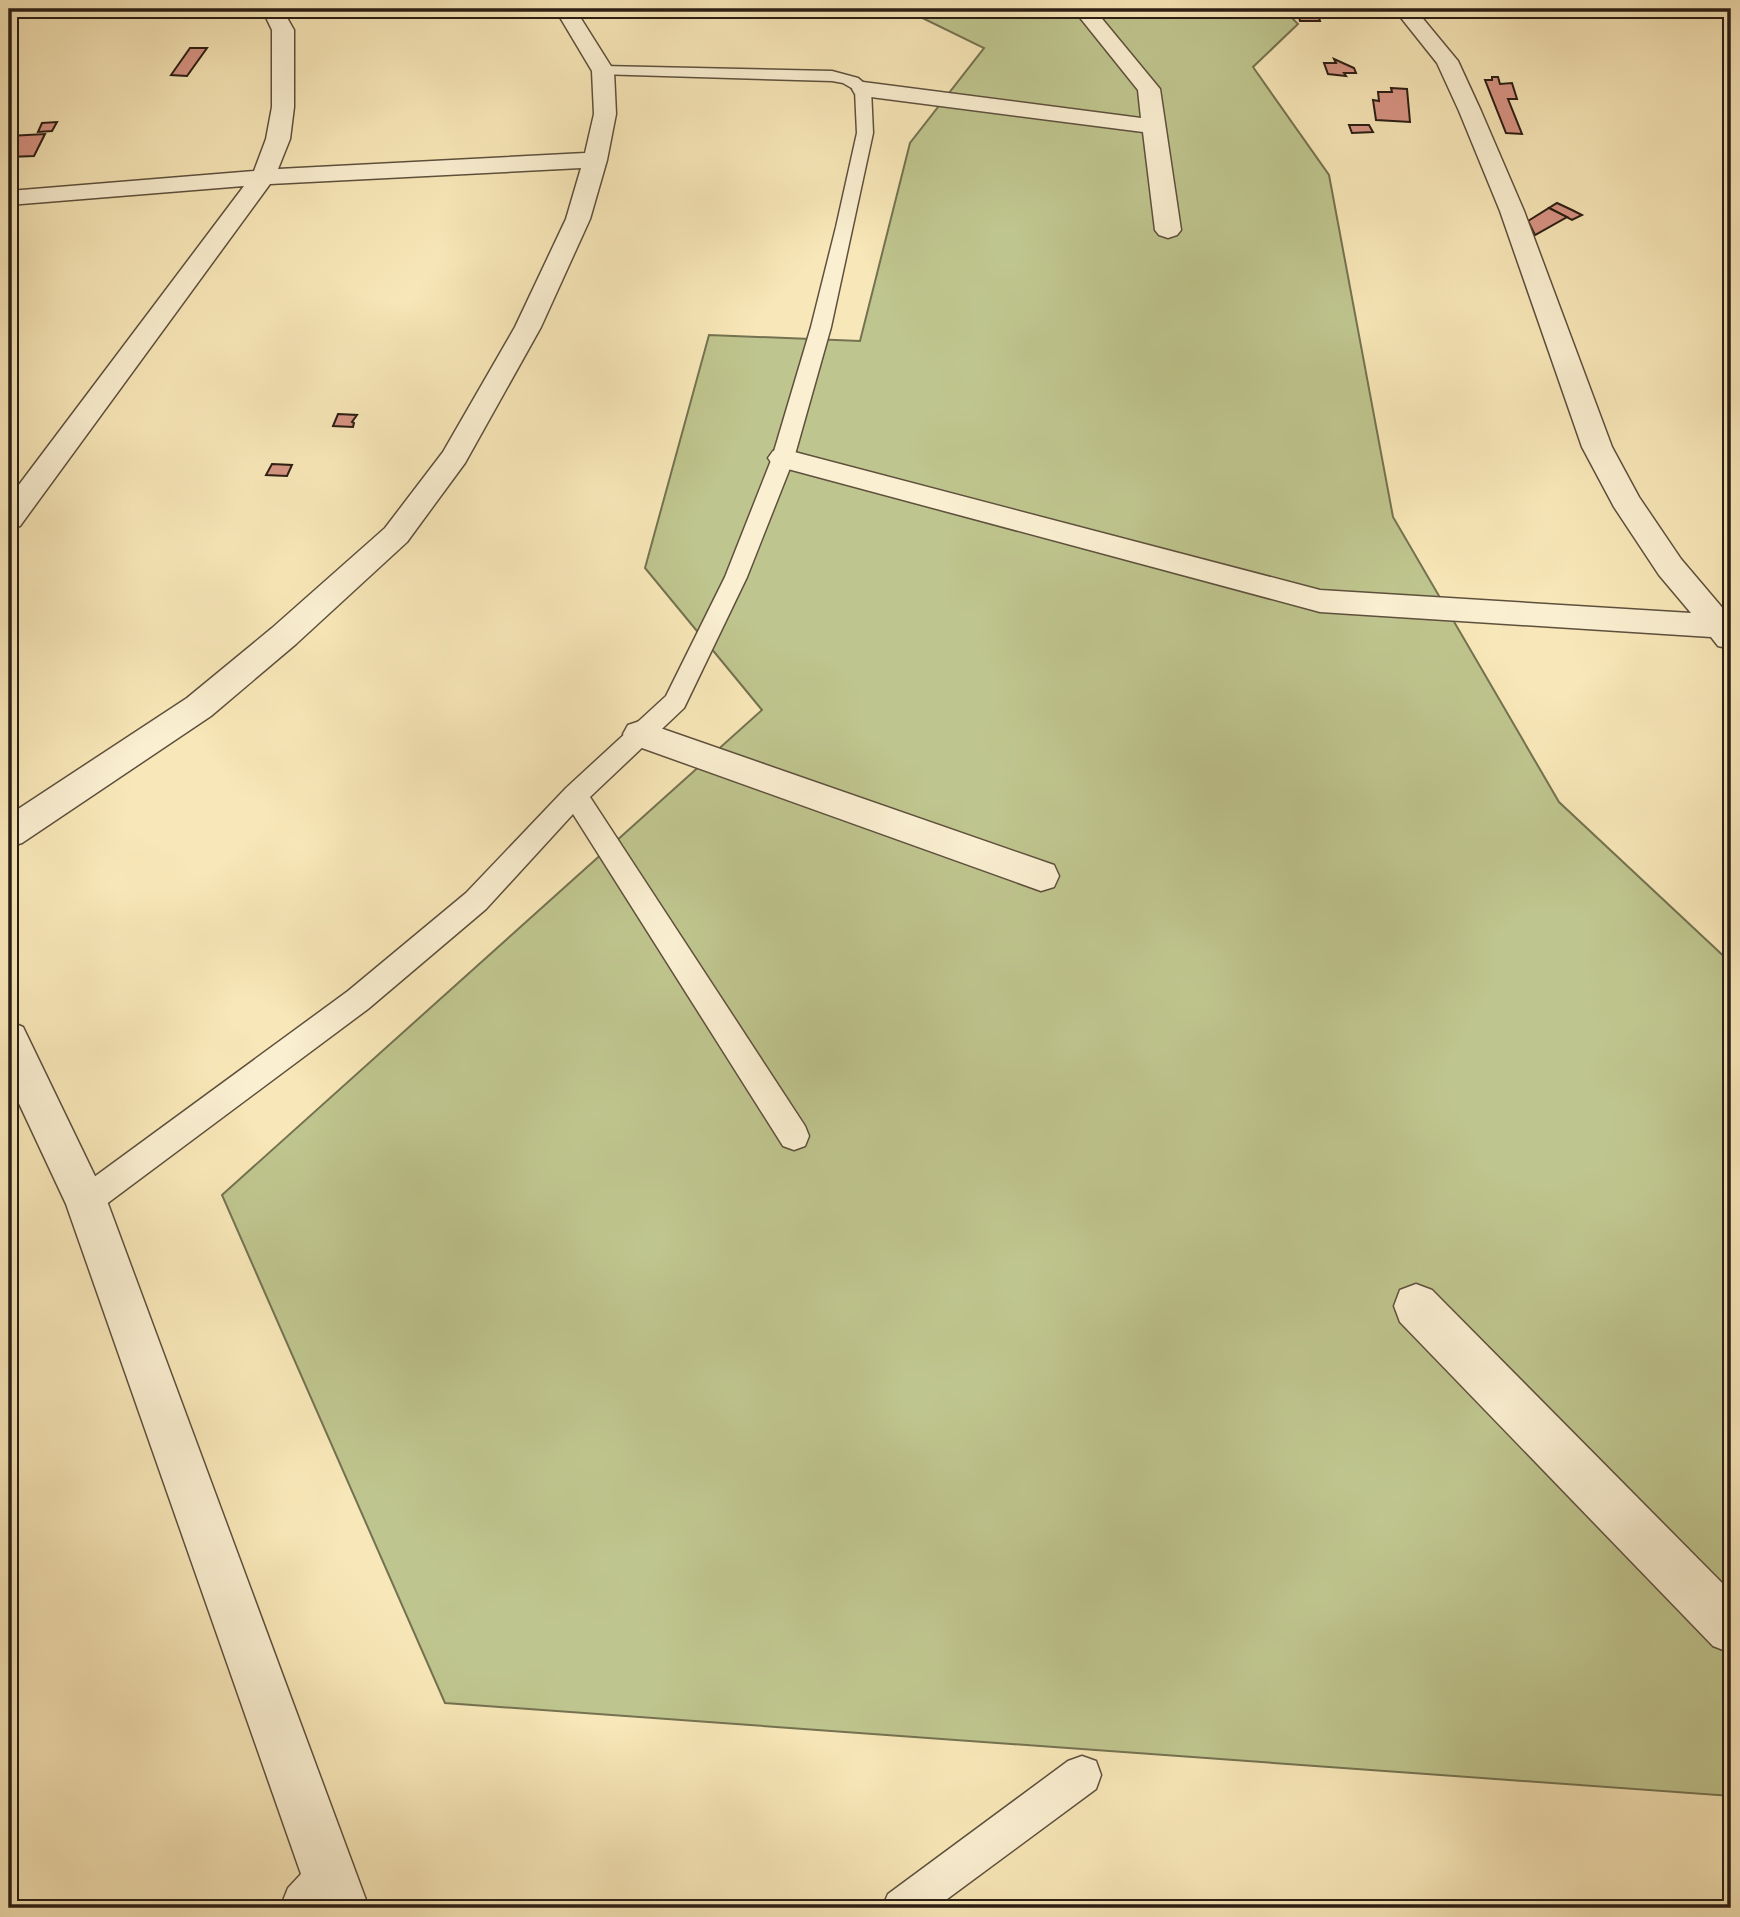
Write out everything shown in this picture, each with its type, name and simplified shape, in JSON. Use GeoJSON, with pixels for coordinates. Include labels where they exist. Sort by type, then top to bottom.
{"type":"FeatureCollection","features":[{"type":"Feature","properties":{"kind":"street"},"geometry":{"type":"LineString","coordinates":[[9,519],[263,177],[278,139],[283,107],[283,30],[272,9]]}},
{"type":"Feature","properties":{"kind":"street"},"geometry":{"type":"LineString","coordinates":[[9,833],[199,707],[339,588],[396,535],[456,456],[528,327],[578,219],[595,160],[605,114],[603,71],[565,9]]}},
{"type":"Feature","properties":{"kind":"street"},"geometry":{"type":"LineString","coordinates":[[1083,9],[1149,89],[1168,230]]}},
{"type":"Feature","properties":{"kind":"street"},"geometry":{"type":"LineString","coordinates":[[1404,9],[1447,61],[1470,111],[1513,211],[1602,458],[1640,523],[1671,567],[1725,633]]}},
{"type":"Feature","properties":{"kind":"street"},"geometry":{"type":"LineString","coordinates":[[863,89],[1155,127]]}},
{"type":"Feature","properties":{"kind":"street"},"geometry":{"type":"LineString","coordinates":[[9,198],[263,177],[595,160]]}},
{"type":"Feature","properties":{"kind":"street"},"geometry":{"type":"LineString","coordinates":[[783,458],[1320,601],[1725,633]]}},
{"type":"Feature","properties":{"kind":"street"},"geometry":{"type":"LineString","coordinates":[[640,734],[1041,876]]}},
{"type":"Feature","properties":{"kind":"street"},"geometry":{"type":"LineString","coordinates":[[9,1039],[86,1201],[327,1899]]}},
{"type":"Feature","properties":{"kind":"street"},"geometry":{"type":"LineString","coordinates":[[1416,1306],[1731,1628]]}},
{"type":"Feature","properties":{"kind":"lane"},"geometry":{"type":"LineString","coordinates":[[86,1201],[358,1000],[476,901],[575,795],[675,702],[736,576],[783,458],[821,327],[864,133],[863,89],[857,82],[832,76],[603,71]]}},
{"type":"Feature","properties":{"kind":"lane"},"geometry":{"type":"LineString","coordinates":[[575,795],[794,1136]]}},
{"type":"Feature","properties":{"kind":"lane"},"geometry":{"type":"LineString","coordinates":[[902,1908],[1082,1775]]}},
{"type":"Feature","properties":{"kind":"green space"},"geometry":{"type":"Polygon","coordinates":[[[904,9],[1283,9],[1298,24],[1253,67],[1329,175],[1393,517],[1559,802],[1731,963],[1731,1796],[445,1703],[222,1195],[762,710],[645,568],[709,335],[860,341],[910,143],[984,48],[904,9]]]}},
{"type":"Feature","properties":{"kind":"building"},"geometry":{"type":"Polygon","coordinates":[[[1297,9],[1316,9],[1320,21],[1300,21],[1297,9]]]}},
{"type":"Feature","properties":{"kind":"building"},"geometry":{"type":"Polygon","coordinates":[[[190,48],[207,48],[187,76],[171,75],[190,48]]]}},
{"type":"Feature","properties":{"kind":"building"},"geometry":{"type":"Polygon","coordinates":[[[1334,59],[1354,68],[1356,73],[1344,73],[1346,76],[1328,74],[1324,63],[1336,63],[1334,59]]]}},
{"type":"Feature","properties":{"kind":"building"},"geometry":{"type":"Polygon","coordinates":[[[1492,77],[1498,77],[1500,84],[1512,83],[1517,99],[1508,99],[1522,134],[1506,133],[1485,80],[1492,80],[1492,77]]]}},
{"type":"Feature","properties":{"kind":"building"},"geometry":{"type":"Polygon","coordinates":[[[1391,88],[1407,89],[1410,122],[1376,120],[1373,100],[1379,101],[1378,92],[1392,92],[1391,88]]]}},
{"type":"Feature","properties":{"kind":"building"},"geometry":{"type":"Polygon","coordinates":[[[57,122],[52,131],[38,132],[42,123],[57,122]]]}},
{"type":"Feature","properties":{"kind":"building"},"geometry":{"type":"Polygon","coordinates":[[[1349,125],[1369,125],[1373,132],[1352,133],[1349,125]]]}},
{"type":"Feature","properties":{"kind":"building"},"geometry":{"type":"Polygon","coordinates":[[[45,134],[34,156],[9,157],[9,136],[45,134]]]}},
{"type":"Feature","properties":{"kind":"building"},"geometry":{"type":"Polygon","coordinates":[[[1557,203],[1582,215],[1572,220],[1549,208],[1557,203]]]}},
{"type":"Feature","properties":{"kind":"building"},"geometry":{"type":"Polygon","coordinates":[[[1549,208],[1567,217],[1535,235],[1528,221],[1549,208]]]}},
{"type":"Feature","properties":{"kind":"building"},"geometry":{"type":"Polygon","coordinates":[[[338,414],[357,415],[352,422],[353,427],[333,426],[338,414]]]}},
{"type":"Feature","properties":{"kind":"building"},"geometry":{"type":"Polygon","coordinates":[[[272,464],[292,465],[287,476],[266,475],[272,464]]]}}]}
